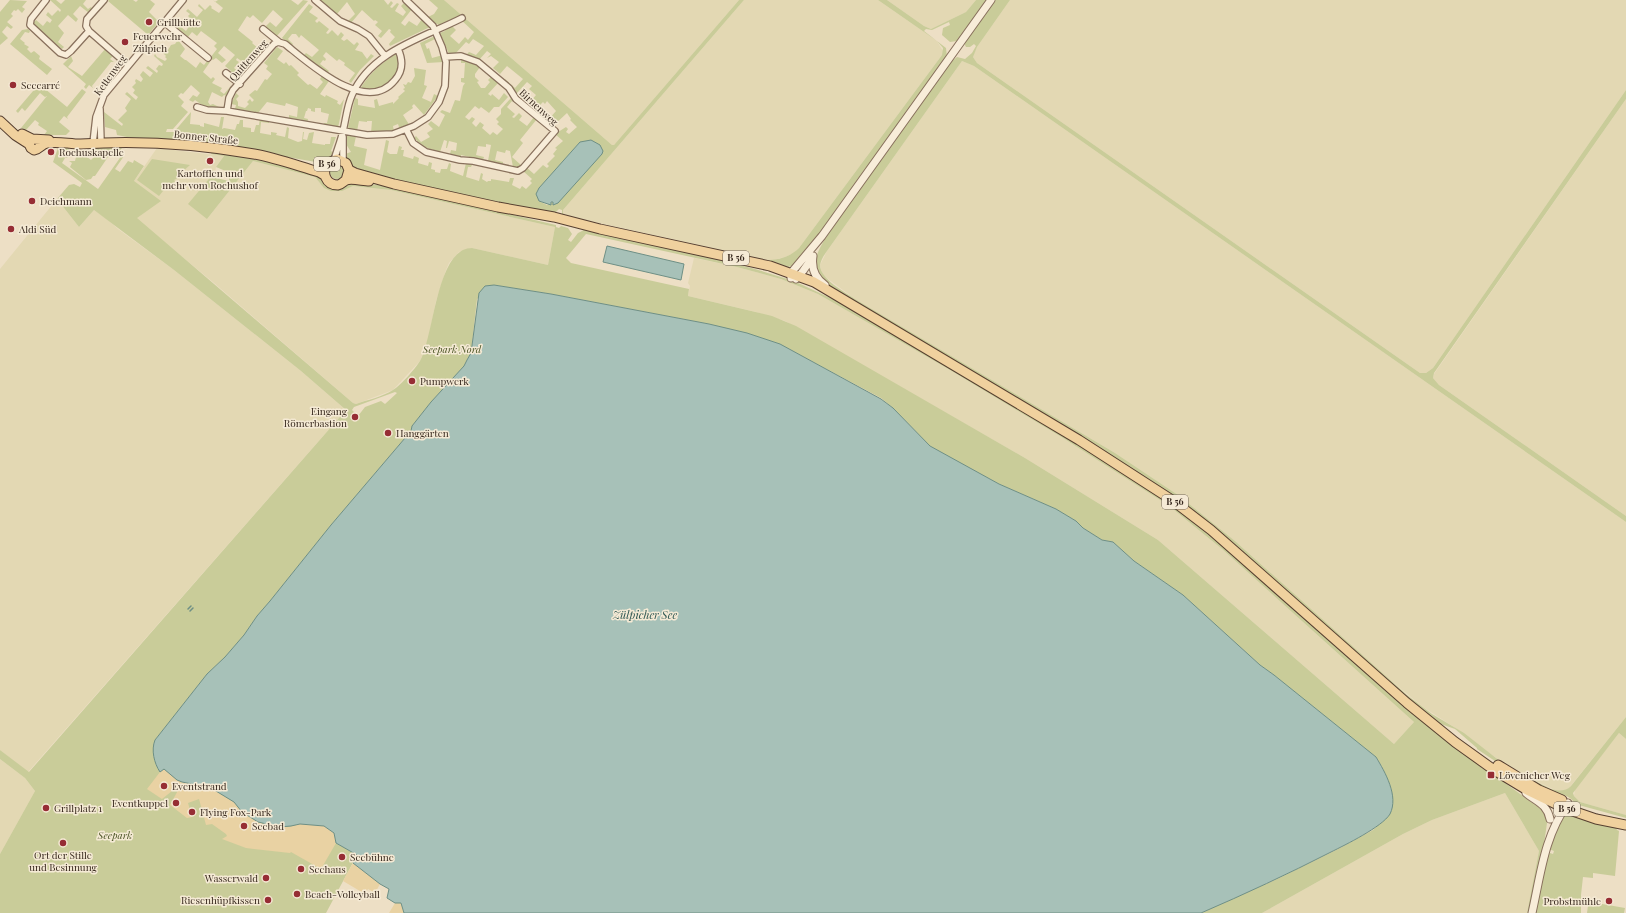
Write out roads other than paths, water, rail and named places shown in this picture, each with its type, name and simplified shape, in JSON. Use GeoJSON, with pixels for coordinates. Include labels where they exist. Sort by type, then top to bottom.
{"type":"FeatureCollection","features":[{"type":"Feature","properties":{"kind":"main road","name":"Bonner Straße"},"geometry":{"type":"LineString","coordinates":[[3,123],[15,135],[35,142],[97,140],[121,137],[140,142],[207,147],[316,164],[334,161]]}},
{"type":"Feature","properties":{"kind":"main road","name":"Bonner Straße"},"geometry":{"type":"LineString","coordinates":[[268,157],[319,172],[324,175]]}},
{"type":"Feature","properties":{"kind":"main road","name":"B 56"},"geometry":{"type":"LineString","coordinates":[[334,161],[346,163],[349,170],[348,177],[341,184],[329,182],[324,175],[324,171],[334,161]]}},
{"type":"Feature","properties":{"kind":"main road","name":"B 56"},"geometry":{"type":"LineString","coordinates":[[349,170],[394,184],[498,207],[559,224],[600,229],[749,261],[822,286],[883,324],[1079,440],[1172,500],[1211,530],[1391,690],[1460,746],[1515,784],[1596,819],[1626,825]]}},
{"type":"Feature","properties":{"kind":"main road","name":"B 56"},"geometry":{"type":"LineString","coordinates":[[346,180],[394,184]]}},
{"type":"Feature","properties":{"kind":"main road","name":"B 56"},"geometry":{"type":"LineString","coordinates":[[794,277],[883,324]]}},
{"type":"Feature","properties":{"kind":"main road","name":"B 56"},"geometry":{"type":"LineString","coordinates":[[1434,724],[1556,801]]}},
{"type":"Feature","properties":{"kind":"main road","name":"B 56"},"geometry":{"type":"LineString","coordinates":[[1566,806],[1611,818],[1626,820]]}},
{"type":"Feature","properties":{"kind":"street"},"geometry":{"type":"LineString","coordinates":[[46,0],[31,19],[30,25],[60,53],[66,54],[71,51],[89,31]]}},
{"type":"Feature","properties":{"kind":"street"},"geometry":{"type":"LineString","coordinates":[[104,0],[87,19],[86,25],[89,31],[128,65]]}},
{"type":"Feature","properties":{"kind":"street","name":"Kettenweg"},"geometry":{"type":"LineString","coordinates":[[97,140],[100,107],[104,95],[182,0]]}},
{"type":"Feature","properties":{"kind":"street"},"geometry":{"type":"LineString","coordinates":[[315,0],[340,21],[358,29],[368,36],[384,56]]}},
{"type":"Feature","properties":{"kind":"street"},"geometry":{"type":"LineString","coordinates":[[197,107],[207,110],[227,111],[357,134],[383,135],[406,129],[428,117],[439,102],[444,86],[445,57],[441,41],[431,24],[406,0]]}},
{"type":"Feature","properties":{"kind":"street"},"geometry":{"type":"LineString","coordinates":[[794,277],[991,0]]}},
{"type":"Feature","properties":{"kind":"street"},"geometry":{"type":"LineString","coordinates":[[334,161],[343,131],[348,106],[354,90],[366,73],[384,56],[462,18]]}},
{"type":"Feature","properties":{"kind":"street"},"geometry":{"type":"LineString","coordinates":[[164,22],[208,58]]}},
{"type":"Feature","properties":{"kind":"street"},"geometry":{"type":"LineString","coordinates":[[263,29],[279,42]]}},
{"type":"Feature","properties":{"kind":"street","name":"Quittenweg"},"geometry":{"type":"LineString","coordinates":[[227,111],[231,94],[274,44],[279,42],[285,44],[335,81],[354,90],[363,92],[376,92],[387,88],[399,75],[402,66],[402,59],[398,49]]}},
{"type":"Feature","properties":{"kind":"street","name":"Birnenweg"},"geometry":{"type":"LineString","coordinates":[[406,129],[413,144],[426,152],[515,171],[523,168],[555,131],[516,100],[509,88],[478,62],[461,56],[445,57]]}},
{"type":"Feature","properties":{"kind":"street"},"geometry":{"type":"LineString","coordinates":[[226,73],[240,84]]}},
{"type":"Feature","properties":{"kind":"street"},"geometry":{"type":"LineString","coordinates":[[334,161],[343,131]]}},
{"type":"Feature","properties":{"kind":"street"},"geometry":{"type":"LineString","coordinates":[[794,277],[813,256],[822,236]]}},
{"type":"Feature","properties":{"kind":"street","name":"B 56"},"geometry":{"type":"LineString","coordinates":[[813,256],[812,267],[816,277],[848,302]]}},
{"type":"Feature","properties":{"kind":"street"},"geometry":{"type":"LineString","coordinates":[[1515,784],[1529,796],[1543,804],[1550,819]]}},
{"type":"Feature","properties":{"kind":"street"},"geometry":{"type":"LineString","coordinates":[[1532,913],[1546,848],[1550,819],[1556,801]]}},
{"type":"Feature","properties":{"kind":"street"},"geometry":{"type":"LineString","coordinates":[[1546,848],[1555,823],[1566,806]]}},
{"type":"Feature","properties":{"kind":"water"},"geometry":{"type":"Polygon","coordinates":[[[591,140],[600,145],[603,151],[602,154],[558,203],[553,205],[553,202],[551,202],[551,205],[539,201],[536,194],[539,188],[580,142],[591,140]]]}},
{"type":"Feature","properties":{"kind":"water"},"geometry":{"type":"Polygon","coordinates":[[[607,246],[684,264],[681,280],[603,262],[607,246]]]}},
{"type":"Feature","properties":{"kind":"water","name":"Zülpicher See"},"geometry":{"type":"Polygon","coordinates":[[[494,285],[551,294],[709,324],[747,333],[780,344],[881,399],[893,408],[930,446],[999,484],[1056,509],[1076,521],[1083,528],[1102,540],[1113,542],[1134,561],[1183,595],[1260,665],[1376,757],[1387,777],[1392,792],[1393,800],[1390,814],[1372,830],[1345,845],[1266,884],[1201,913],[404,913],[401,903],[395,903],[387,898],[389,889],[380,884],[353,863],[357,855],[336,843],[334,833],[324,826],[300,824],[279,827],[258,822],[242,812],[234,802],[211,788],[177,780],[164,769],[160,772],[156,765],[154,756],[153,748],[155,740],[207,674],[225,657],[244,635],[257,616],[331,525],[411,431],[412,426],[431,402],[464,366],[471,353],[479,293],[485,286],[494,285]]]}},
{"type":"Feature","properties":{"kind":"waterway"},"geometry":{"type":"LineString","coordinates":[[188,609],[191,606]]}},
{"type":"Feature","properties":{"kind":"waterway"},"geometry":{"type":"LineString","coordinates":[[190,611],[193,608]]}},
{"type":"Feature","properties":{"kind":"place","name":"Grillhütte"},"geometry":{"type":"Point","coordinates":[149,22]}},
{"type":"Feature","properties":{"kind":"place","name":"Feuerwehr Zülpich"},"geometry":{"type":"Point","coordinates":[125,42]}},
{"type":"Feature","properties":{"kind":"place","name":"Seecarré"},"geometry":{"type":"Point","coordinates":[13,85]}},
{"type":"Feature","properties":{"kind":"place","name":"Rochuskapelle"},"geometry":{"type":"Point","coordinates":[51,152]}},
{"type":"Feature","properties":{"kind":"place","name":"Kartofflen und mehr vom Rochushof"},"geometry":{"type":"Point","coordinates":[210,161]}},
{"type":"Feature","properties":{"kind":"place","name":"Deichmann"},"geometry":{"type":"Point","coordinates":[32,201]}},
{"type":"Feature","properties":{"kind":"place","name":"Aldi Süd"},"geometry":{"type":"Point","coordinates":[11,229]}},
{"type":"Feature","properties":{"kind":"place","name":"Pumpwerk"},"geometry":{"type":"Point","coordinates":[412,381]}},
{"type":"Feature","properties":{"kind":"place","name":"Eingang Römerbastion"},"geometry":{"type":"Point","coordinates":[355,417]}},
{"type":"Feature","properties":{"kind":"place","name":"Hanggärten"},"geometry":{"type":"Point","coordinates":[388,433]}},
{"type":"Feature","properties":{"kind":"place","name":"Lövenicher Weg"},"geometry":{"type":"Point","coordinates":[1491,775]}},
{"type":"Feature","properties":{"kind":"place","name":"Eventstrand"},"geometry":{"type":"Point","coordinates":[164,786]}},
{"type":"Feature","properties":{"kind":"place","name":"Eventkuppel"},"geometry":{"type":"Point","coordinates":[176,803]}},
{"type":"Feature","properties":{"kind":"place","name":"Grillplatz 1"},"geometry":{"type":"Point","coordinates":[46,808]}},
{"type":"Feature","properties":{"kind":"place","name":"Flying Fox-Park"},"geometry":{"type":"Point","coordinates":[192,812]}},
{"type":"Feature","properties":{"kind":"place","name":"Seebad"},"geometry":{"type":"Point","coordinates":[244,826]}},
{"type":"Feature","properties":{"kind":"place","name":"Ort der Stille und Besinnung"},"geometry":{"type":"Point","coordinates":[63,843]}},
{"type":"Feature","properties":{"kind":"place","name":"Seebühne"},"geometry":{"type":"Point","coordinates":[342,857]}},
{"type":"Feature","properties":{"kind":"place","name":"Seehaus"},"geometry":{"type":"Point","coordinates":[301,869]}},
{"type":"Feature","properties":{"kind":"place","name":"Wasserwald"},"geometry":{"type":"Point","coordinates":[266,878]}},
{"type":"Feature","properties":{"kind":"place","name":"Beach-Volleyball"},"geometry":{"type":"Point","coordinates":[297,894]}},
{"type":"Feature","properties":{"kind":"place","name":"Riesenhüpfkissen"},"geometry":{"type":"Point","coordinates":[268,900]}},
{"type":"Feature","properties":{"kind":"place","name":"Probstmühle"},"geometry":{"type":"Point","coordinates":[1609,901]}},
{"type":"Feature","properties":{"kind":"park label","name":"Seepark Nord"},"geometry":{"type":"Point","coordinates":[452,349]}},
{"type":"Feature","properties":{"kind":"park label","name":"Seepark"},"geometry":{"type":"Point","coordinates":[115,835]}}]}
